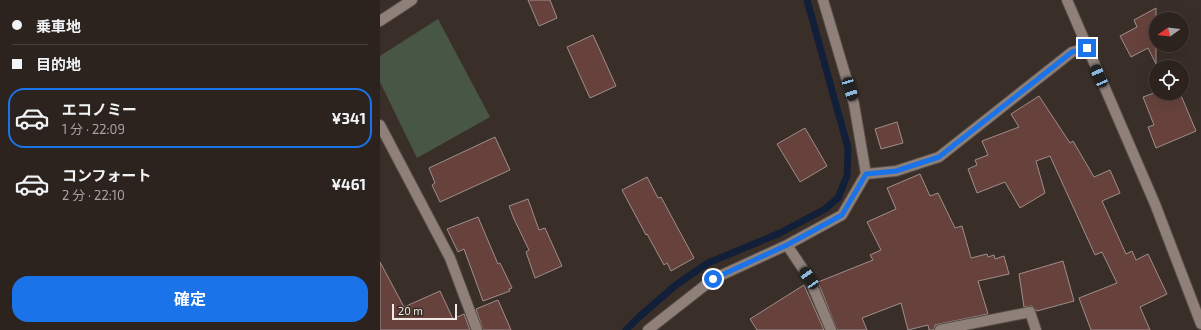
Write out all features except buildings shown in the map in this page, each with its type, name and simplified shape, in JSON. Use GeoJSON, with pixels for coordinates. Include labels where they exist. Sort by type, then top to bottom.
{"type":"FeatureCollection","features":[{"type":"Feature","properties":{"kind":"street"},"geometry":{"type":"LineString","coordinates":[[380,21],[412,0]]}},
{"type":"Feature","properties":{"kind":"street"},"geometry":{"type":"LineString","coordinates":[[648,330],[713,279],[787,245],[842,215],[866,174],[854,104],[823,0]]}},
{"type":"Feature","properties":{"kind":"street"},"geometry":{"type":"LineString","coordinates":[[1067,0],[1156,204],[1201,324]]}},
{"type":"Feature","properties":{"kind":"street"},"geometry":{"type":"LineString","coordinates":[[866,174],[896,171],[939,157],[1072,52],[1087,48]]}},
{"type":"Feature","properties":{"kind":"street"},"geometry":{"type":"LineString","coordinates":[[380,125],[450,258],[476,329]]}},
{"type":"Feature","properties":{"kind":"street"},"geometry":{"type":"LineString","coordinates":[[787,245],[809,278],[831,330]]}},
{"type":"Feature","properties":{"kind":"street"},"geometry":{"type":"LineString","coordinates":[[940,330],[1030,312],[1036,330]]}},
{"type":"Feature","properties":{"kind":"green space"},"geometry":{"type":"Polygon","coordinates":[[[438,19],[490,117],[417,158],[380,82],[380,56],[438,19]]]}},
{"type":"Feature","properties":{"kind":"waterway"},"geometry":{"type":"LineString","coordinates":[[626,330],[676,285],[708,263],[780,233],[825,209],[838,198],[847,176],[848,148],[807,0]]}},
{"type":"Feature","properties":{"kind":"route"},"geometry":{"type":"LineString","coordinates":[[713,279],[787,245],[842,215],[866,174],[896,171],[939,157],[1072,52],[1087,48]]}}]}
